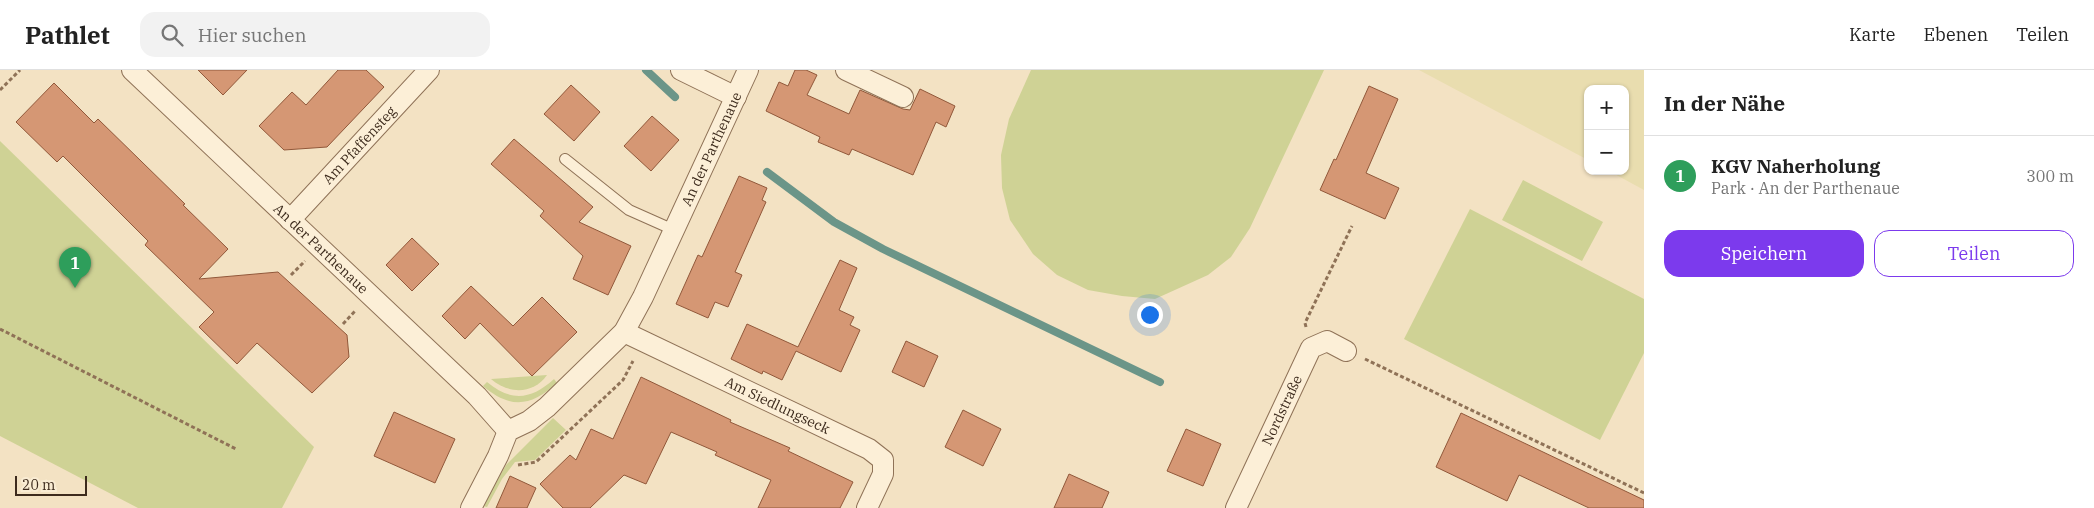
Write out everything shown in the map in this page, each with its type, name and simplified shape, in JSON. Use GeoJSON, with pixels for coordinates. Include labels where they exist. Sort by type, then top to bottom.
{"type":"FeatureCollection","features":[{"type":"Feature","properties":{"kind":"street","name":"An der Parthenaue"},"geometry":{"type":"LineString","coordinates":[[132,70],[477,396],[508,431],[529,421],[547,408],[624,332],[674,230],[748,70]]}},
{"type":"Feature","properties":{"kind":"street","name":"Am Pfaffensteg"},"geometry":{"type":"LineString","coordinates":[[290,220],[429,70]]}},
{"type":"Feature","properties":{"kind":"street"},"geometry":{"type":"LineString","coordinates":[[680,70],[736,97]]}},
{"type":"Feature","properties":{"kind":"street"},"geometry":{"type":"LineString","coordinates":[[846,70],[902,98]]}},
{"type":"Feature","properties":{"kind":"street","name":"Am Siedlungseck"},"geometry":{"type":"LineString","coordinates":[[624,332],[869,449],[883,460],[883,474],[867,508]]}},
{"type":"Feature","properties":{"kind":"street"},"geometry":{"type":"LineString","coordinates":[[1311,348],[1327,341],[1346,351]]}},
{"type":"Feature","properties":{"kind":"street","name":"Nordstraße"},"geometry":{"type":"LineString","coordinates":[[1236,508],[1311,348]]}},
{"type":"Feature","properties":{"kind":"street"},"geometry":{"type":"LineString","coordinates":[[471,508],[498,456],[508,431]]}},
{"type":"Feature","properties":{"kind":"lane"},"geometry":{"type":"LineString","coordinates":[[565,158],[629,210],[674,230]]}},
{"type":"Feature","properties":{"kind":"path"},"geometry":{"type":"LineString","coordinates":[[0,90],[20,70]]}},
{"type":"Feature","properties":{"kind":"path"},"geometry":{"type":"LineString","coordinates":[[1311,348],[1305,323],[1352,226]]}},
{"type":"Feature","properties":{"kind":"path"},"geometry":{"type":"LineString","coordinates":[[291,275],[305,261]]}},
{"type":"Feature","properties":{"kind":"path"},"geometry":{"type":"LineString","coordinates":[[343,324],[356,310]]}},
{"type":"Feature","properties":{"kind":"path"},"geometry":{"type":"LineString","coordinates":[[0,329],[236,450]]}},
{"type":"Feature","properties":{"kind":"path"},"geometry":{"type":"LineString","coordinates":[[516,465],[536,462],[622,380],[642,341]]}},
{"type":"Feature","properties":{"kind":"path"},"geometry":{"type":"LineString","coordinates":[[1346,351],[1644,492]]}},
{"type":"Feature","properties":{"kind":"shaded area"},"geometry":{"type":"Polygon","coordinates":[[[1419,70],[1644,70],[1644,190],[1616,175],[1629,175],[1629,85],[1584,85],[1584,158],[1419,70]]]}},
{"type":"Feature","properties":{"kind":"green space"},"geometry":{"type":"Polygon","coordinates":[[[1031,70],[1324,70],[1250,228],[1231,257],[1208,275],[1155,299],[1088,290],[1057,275],[1033,254],[1010,220],[1002,188],[1001,155],[1009,119],[1031,70]]]}},
{"type":"Feature","properties":{"kind":"green space"},"geometry":{"type":"Polygon","coordinates":[[[0,141],[314,447],[282,508],[138,508],[0,436],[0,141]]]}},
{"type":"Feature","properties":{"kind":"green space"},"geometry":{"type":"Polygon","coordinates":[[[1523,180],[1603,222],[1582,261],[1502,220],[1523,180]]]}},
{"type":"Feature","properties":{"kind":"green space"},"geometry":{"type":"Polygon","coordinates":[[[1470,209],[1644,299],[1644,353],[1600,440],[1404,339],[1470,209]]]}},
{"type":"Feature","properties":{"kind":"green space"},"geometry":{"type":"Polygon","coordinates":[[[547,375],[535,386],[520,390],[505,388],[491,379],[547,375]]]}},
{"type":"Feature","properties":{"kind":"green space"},"geometry":{"type":"Polygon","coordinates":[[[554,379],[557,383],[547,391],[529,401],[520,402],[502,399],[483,386],[487,382],[504,393],[521,396],[537,391],[554,379]]]}},
{"type":"Feature","properties":{"kind":"green space"},"geometry":{"type":"Polygon","coordinates":[[[553,418],[566,430],[535,460],[515,462],[502,479],[487,507],[483,506],[506,465],[553,418]]]}},
{"type":"Feature","properties":{"kind":"building"},"geometry":{"type":"Polygon","coordinates":[[[198,70],[247,70],[223,95],[198,70]]]}},
{"type":"Feature","properties":{"kind":"building"},"geometry":{"type":"Polygon","coordinates":[[[338,70],[366,70],[384,87],[327,147],[284,150],[259,126],[292,92],[306,105],[338,70]]]}},
{"type":"Feature","properties":{"kind":"building"},"geometry":{"type":"Polygon","coordinates":[[[795,70],[806,70],[817,75],[807,95],[849,114],[860,90],[903,109],[910,110],[920,89],[955,106],[946,127],[936,122],[913,175],[852,149],[849,155],[818,142],[820,137],[766,111],[779,82],[788,86],[795,70]]]}},
{"type":"Feature","properties":{"kind":"building"},"geometry":{"type":"Polygon","coordinates":[[[54,83],[94,123],[98,119],[228,249],[199,279],[278,272],[347,335],[349,357],[312,393],[257,343],[237,364],[199,327],[214,312],[145,245],[148,241],[63,156],[57,162],[16,122],[54,83]]]}},
{"type":"Feature","properties":{"kind":"building"},"geometry":{"type":"Polygon","coordinates":[[[571,85],[600,112],[574,141],[544,114],[571,85]]]}},
{"type":"Feature","properties":{"kind":"building"},"geometry":{"type":"Polygon","coordinates":[[[1369,86],[1398,99],[1366,173],[1399,188],[1385,219],[1320,190],[1334,159],[1336,160],[1369,86]]]}},
{"type":"Feature","properties":{"kind":"building"},"geometry":{"type":"Polygon","coordinates":[[[652,116],[679,140],[651,171],[624,146],[652,116]]]}},
{"type":"Feature","properties":{"kind":"building"},"geometry":{"type":"Polygon","coordinates":[[[514,139],[593,207],[579,222],[631,246],[608,295],[573,279],[583,256],[540,216],[544,211],[491,164],[514,139]]]}},
{"type":"Feature","properties":{"kind":"building"},"geometry":{"type":"Polygon","coordinates":[[[739,176],[767,188],[762,200],[766,202],[735,272],[742,275],[728,307],[715,302],[708,318],[676,304],[698,255],[702,257],[739,176]]]}},
{"type":"Feature","properties":{"kind":"building"},"geometry":{"type":"Polygon","coordinates":[[[412,238],[439,264],[412,291],[386,265],[412,238]]]}},
{"type":"Feature","properties":{"kind":"building"},"geometry":{"type":"Polygon","coordinates":[[[840,260],[857,268],[839,310],[854,317],[850,325],[860,330],[841,372],[796,351],[782,380],[763,371],[762,374],[731,359],[747,324],[798,347],[840,260]]]}},
{"type":"Feature","properties":{"kind":"building"},"geometry":{"type":"Polygon","coordinates":[[[471,286],[513,326],[542,297],[577,332],[532,376],[480,323],[465,339],[442,316],[471,286]]]}},
{"type":"Feature","properties":{"kind":"building"},"geometry":{"type":"Polygon","coordinates":[[[906,341],[938,356],[924,387],[892,372],[906,341]]]}},
{"type":"Feature","properties":{"kind":"building"},"geometry":{"type":"Polygon","coordinates":[[[641,377],[731,420],[730,422],[790,448],[788,451],[853,482],[840,508],[758,508],[771,480],[715,455],[717,452],[671,432],[646,484],[624,475],[590,508],[563,508],[540,484],[570,455],[576,460],[591,429],[613,439],[641,377]]]}},
{"type":"Feature","properties":{"kind":"building"},"geometry":{"type":"Polygon","coordinates":[[[963,410],[1001,429],[983,466],[945,447],[963,410]]]}},
{"type":"Feature","properties":{"kind":"building"},"geometry":{"type":"Polygon","coordinates":[[[394,412],[455,439],[435,483],[374,456],[394,412]]]}},
{"type":"Feature","properties":{"kind":"building"},"geometry":{"type":"Polygon","coordinates":[[[1461,413],[1644,500],[1644,508],[1589,508],[1519,475],[1507,501],[1436,467],[1461,413]]]}},
{"type":"Feature","properties":{"kind":"building"},"geometry":{"type":"Polygon","coordinates":[[[1186,429],[1221,444],[1203,486],[1167,471],[1186,429]]]}},
{"type":"Feature","properties":{"kind":"building"},"geometry":{"type":"Polygon","coordinates":[[[1069,474],[1109,492],[1102,508],[1054,508],[1069,474]]]}},
{"type":"Feature","properties":{"kind":"building"},"geometry":{"type":"Polygon","coordinates":[[[510,476],[536,488],[527,508],[496,508],[510,476]]]}},
{"type":"Feature","properties":{"kind":"waterway"},"geometry":{"type":"LineString","coordinates":[[646,70],[675,97]]}},
{"type":"Feature","properties":{"kind":"waterway"},"geometry":{"type":"LineString","coordinates":[[767,172],[834,222],[883,249],[1160,382]]}},
{"type":"Feature","properties":{"kind":"place","name":"KGV Naherholung"},"geometry":{"type":"Point","coordinates":[75,288]}}]}
